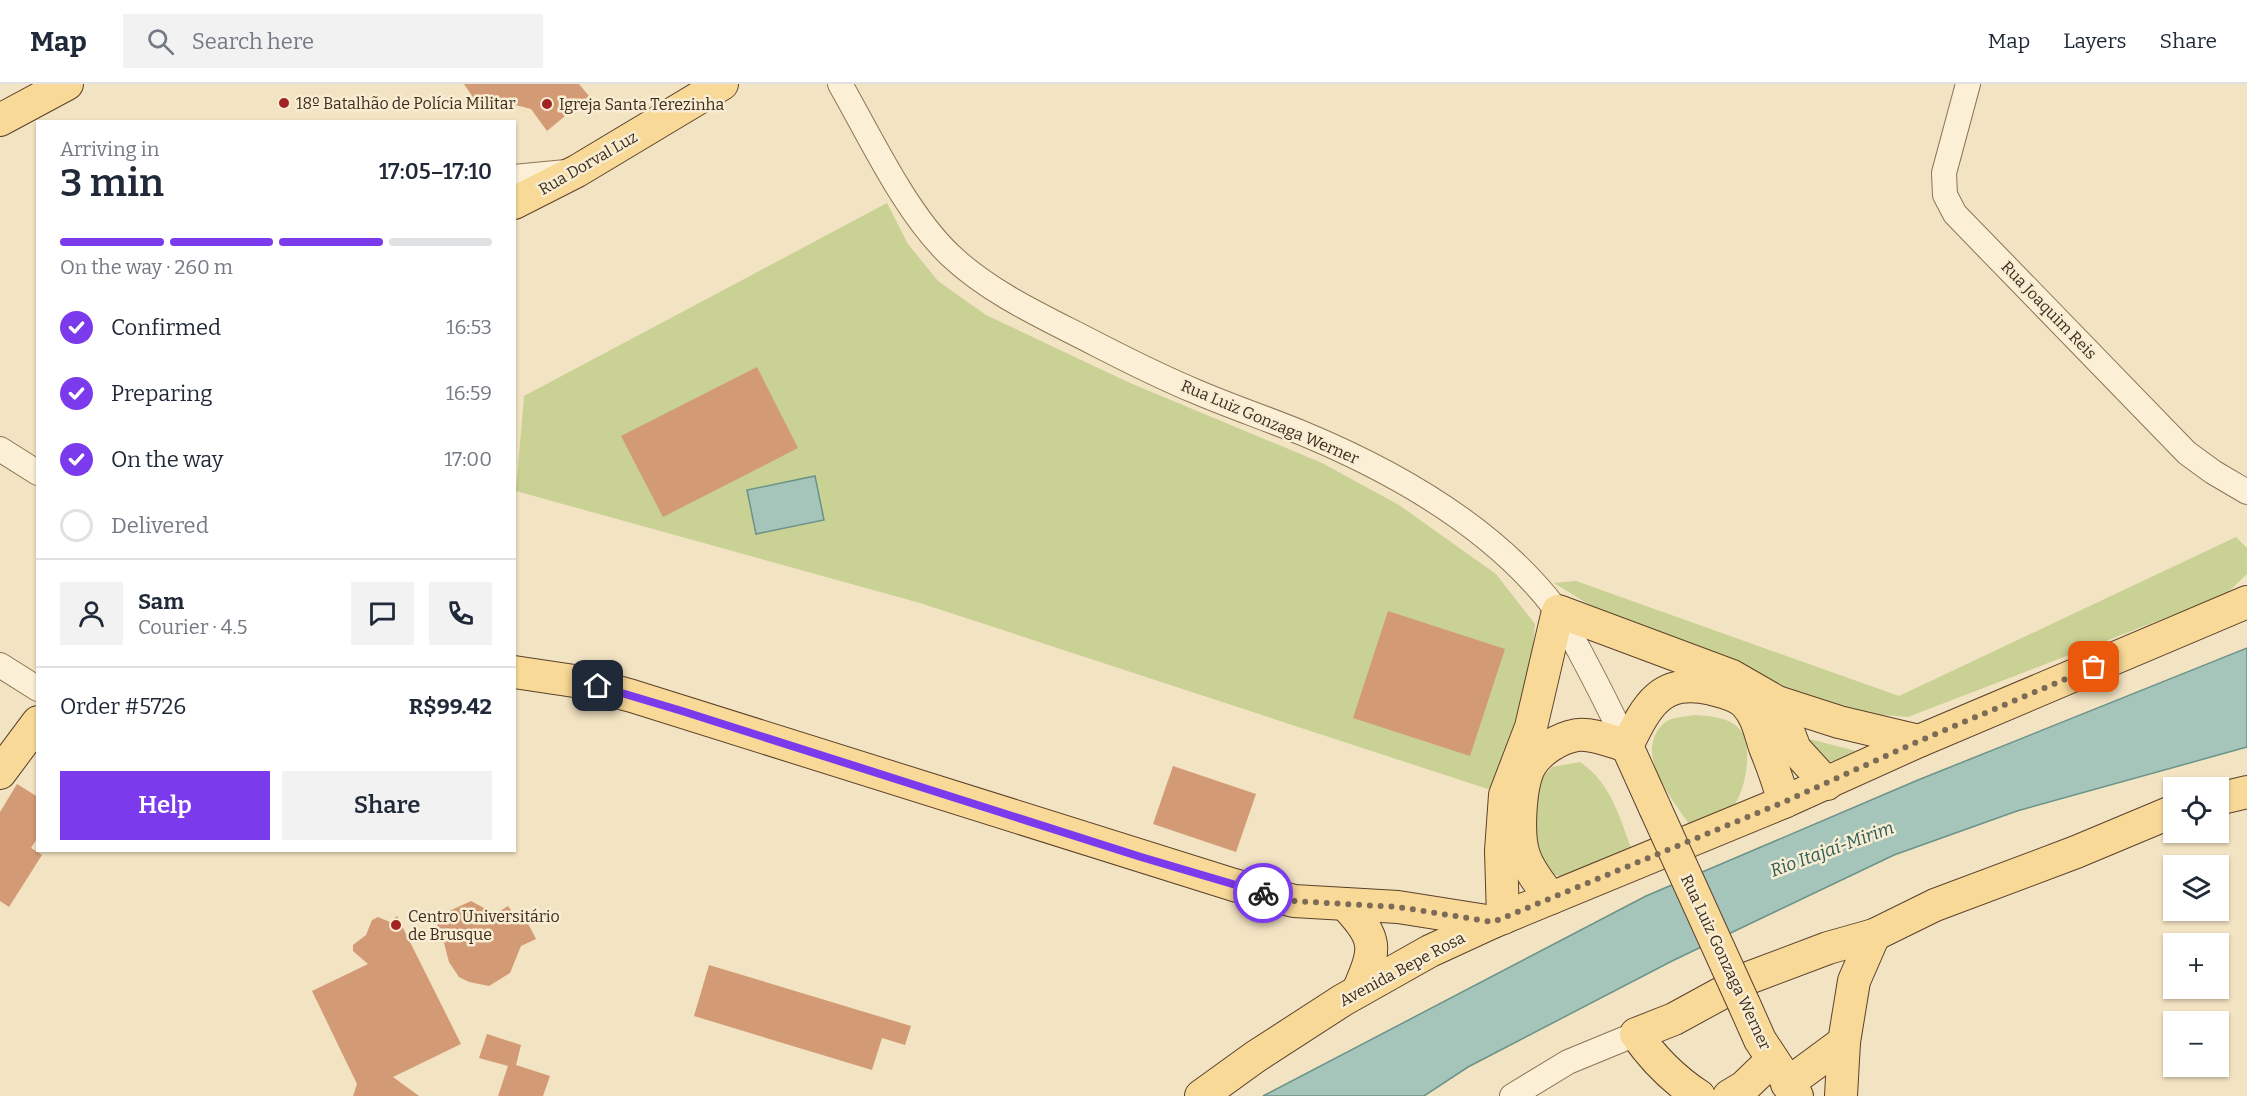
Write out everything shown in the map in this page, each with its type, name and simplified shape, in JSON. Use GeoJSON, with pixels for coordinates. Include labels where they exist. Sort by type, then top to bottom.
{"type":"FeatureCollection","features":[{"type":"Feature","properties":{"kind":"main road"},"geometry":{"type":"LineString","coordinates":[[0,120],[67,84]]}},
{"type":"Feature","properties":{"kind":"main road","name":"Rua Dorval Luz"},"geometry":{"type":"LineString","coordinates":[[516,202],[577,171],[722,84]]}},
{"type":"Feature","properties":{"kind":"main road","name":"Avenida Bepe Rosa"},"geometry":{"type":"LineString","coordinates":[[1201,1096],[1271,1046],[1358,991],[1430,951],[1498,920],[1827,784],[1919,741],[2247,602]]}},
{"type":"Feature","properties":{"kind":"main road"},"geometry":{"type":"LineString","coordinates":[[516,672],[581,682],[632,696],[1234,885],[1294,901],[1398,907],[1498,920],[1506,795],[1532,727],[1558,611],[1732,676],[1777,702],[1839,722],[1919,741]]}},
{"type":"Feature","properties":{"kind":"main road"},"geometry":{"type":"LineString","coordinates":[[1551,898],[1529,867],[1523,853],[1520,825],[1521,799],[1529,767],[1552,742],[1579,735],[1627,746],[1640,720],[1652,704],[1668,689],[1695,685],[1727,693],[1745,703],[1758,723],[1784,802]]}},
{"type":"Feature","properties":{"kind":"main road"},"geometry":{"type":"LineString","coordinates":[[1777,702],[1795,749],[1827,784]]}},
{"type":"Feature","properties":{"kind":"main road"},"geometry":{"type":"LineString","coordinates":[[1,771],[36,725]]}},
{"type":"Feature","properties":{"kind":"main road","name":"Rua Luiz Gonzaga Werner"},"geometry":{"type":"LineString","coordinates":[[1627,746],[1760,1040],[1785,1080]]}},
{"type":"Feature","properties":{"kind":"main road"},"geometry":{"type":"LineString","coordinates":[[1,771],[36,762]]}},
{"type":"Feature","properties":{"kind":"main road"},"geometry":{"type":"LineString","coordinates":[[2229,796],[2247,792]]}},
{"type":"Feature","properties":{"kind":"main road"},"geometry":{"type":"LineString","coordinates":[[1699,1096],[1665,1071],[1636,1034],[1674,1019],[1751,977],[1828,948],[1874,935],[1935,905],[2076,852],[2163,816]]}},
{"type":"Feature","properties":{"kind":"main road"},"geometry":{"type":"LineString","coordinates":[[1345,904],[1364,925],[1371,938],[1372,952],[1358,991]]}},
{"type":"Feature","properties":{"kind":"main road"},"geometry":{"type":"LineString","coordinates":[[1841,1096],[1844,1042],[1854,981],[1874,935]]}},
{"type":"Feature","properties":{"kind":"main road"},"geometry":{"type":"LineString","coordinates":[[1828,948],[1854,981]]}},
{"type":"Feature","properties":{"kind":"main road"},"geometry":{"type":"LineString","coordinates":[[1665,1071],[1674,1019]]}},
{"type":"Feature","properties":{"kind":"main road"},"geometry":{"type":"LineString","coordinates":[[1729,1096],[1744,1087],[1785,1080],[1844,1042]]}},
{"type":"Feature","properties":{"kind":"street","name":"Rua Luiz Gonzaga Werner"},"geometry":{"type":"LineString","coordinates":[[840,84],[912,207],[948,254],[971,273],[1038,314],[1155,374],[1302,433],[1385,472],[1434,501],[1487,539],[1533,582],[1558,611],[1599,686],[1627,746]]}},
{"type":"Feature","properties":{"kind":"street","name":"Rua Joaquim Reis"},"geometry":{"type":"LineString","coordinates":[[1968,84],[1944,173],[1945,195],[1955,214],[2187,453],[2247,492]]}},
{"type":"Feature","properties":{"kind":"street"},"geometry":{"type":"LineString","coordinates":[[516,177],[577,171]]}},
{"type":"Feature","properties":{"kind":"street"},"geometry":{"type":"LineString","coordinates":[[0,449],[36,472]]}},
{"type":"Feature","properties":{"kind":"street"},"geometry":{"type":"LineString","coordinates":[[0,665],[36,688]]}},
{"type":"Feature","properties":{"kind":"street"},"geometry":{"type":"LineString","coordinates":[[1512,1096],[1568,1062],[1636,1034]]}},
{"type":"Feature","properties":{"kind":"green space"},"geometry":{"type":"Polygon","coordinates":[[[887,203],[908,244],[938,281],[986,315],[1130,383],[1322,463],[1399,505],[1496,574],[1535,624],[1530,685],[1497,792],[920,603],[516,491],[524,396],[887,203]]]}},
{"type":"Feature","properties":{"kind":"green space"},"geometry":{"type":"Polygon","coordinates":[[[2236,537],[2247,548],[2247,574],[2225,595],[1908,717],[1860,713],[1817,702],[1601,612],[1554,583],[1576,581],[1899,696],[2236,537]]]}},
{"type":"Feature","properties":{"kind":"green space"},"geometry":{"type":"Polygon","coordinates":[[[1694,715],[1720,718],[1737,726],[1745,739],[1747,760],[1743,784],[1735,805],[1725,814],[1689,824],[1658,775],[1652,749],[1655,736],[1663,724],[1673,719],[1694,715]]]}},
{"type":"Feature","properties":{"kind":"green space"},"geometry":{"type":"Polygon","coordinates":[[[1798,736],[1860,752],[1828,762],[1798,736]]]}},
{"type":"Feature","properties":{"kind":"green space"},"geometry":{"type":"Polygon","coordinates":[[[1580,762],[1591,771],[1608,792],[1634,856],[1563,877],[1548,873],[1532,856],[1530,826],[1541,780],[1552,767],[1580,762]]]}},
{"type":"Feature","properties":{"kind":"water"},"geometry":{"type":"Polygon","coordinates":[[[815,476],[824,520],[756,534],[747,490],[815,476]]]}},
{"type":"Feature","properties":{"kind":"water","name":"Rio Itajaí-Mirim"},"geometry":{"type":"Polygon","coordinates":[[[2247,648],[2247,747],[2017,811],[1894,855],[1672,961],[1468,1067],[1424,1096],[1263,1096],[1646,896],[1918,780],[2247,648]]]}},
{"type":"Feature","properties":{"kind":"building","name":"Igreja Santa Terezinha"},"geometry":{"type":"Polygon","coordinates":[[[464,84],[579,84],[589,96],[547,131],[531,109],[496,100],[482,111],[464,84]]]}},
{"type":"Feature","properties":{"kind":"building"},"geometry":{"type":"Polygon","coordinates":[[[757,367],[798,448],[663,517],[621,436],[757,367]]]}},
{"type":"Feature","properties":{"kind":"building"},"geometry":{"type":"Polygon","coordinates":[[[1388,611],[1505,649],[1470,756],[1353,718],[1388,611]]]}},
{"type":"Feature","properties":{"kind":"building"},"geometry":{"type":"Polygon","coordinates":[[[1173,766],[1256,794],[1236,852],[1153,824],[1173,766]]]}},
{"type":"Feature","properties":{"kind":"building"},"geometry":{"type":"Polygon","coordinates":[[[17,784],[36,796],[36,840],[31,848],[42,855],[9,907],[0,901],[0,812],[17,784]]]}},
{"type":"Feature","properties":{"kind":"building"},"geometry":{"type":"Polygon","coordinates":[[[471,901],[495,914],[508,906],[513,913],[521,910],[536,939],[521,946],[510,973],[489,986],[469,982],[459,977],[449,962],[444,943],[436,941],[431,932],[437,929],[438,918],[471,901]]]}},
{"type":"Feature","properties":{"kind":"building"},"geometry":{"type":"Polygon","coordinates":[[[397,916],[461,1044],[393,1077],[419,1096],[353,1096],[357,1084],[312,991],[368,964],[353,951],[353,945],[366,935],[372,920],[378,917],[390,922],[397,916]]]}},
{"type":"Feature","properties":{"kind":"building"},"geometry":{"type":"Polygon","coordinates":[[[709,965],[911,1026],[905,1045],[882,1038],[872,1070],[694,1016],[709,965]]]}},
{"type":"Feature","properties":{"kind":"building"},"geometry":{"type":"Polygon","coordinates":[[[487,1034],[521,1045],[516,1065],[550,1076],[543,1096],[498,1096],[508,1066],[479,1058],[487,1034]]]}},
{"type":"Feature","properties":{"kind":"way so far"},"geometry":{"type":"LineString","coordinates":[[1263,893],[1294,901],[1398,907],[1493,922],[1827,784],[1919,741],[2094,667]]}},
{"type":"Feature","properties":{"kind":"place","name":"18º Batalhão de Polícia Militar"},"geometry":{"type":"Point","coordinates":[284,103]}},
{"type":"Feature","properties":{"kind":"place","name":"Igreja Santa Terezinha"},"geometry":{"type":"Point","coordinates":[547,104]}},
{"type":"Feature","properties":{"kind":"place","name":"Centro Universitário de Brusque"},"geometry":{"type":"Point","coordinates":[396,925]}},
{"type":"Feature","properties":{"kind":"route"},"geometry":{"type":"LineString","coordinates":[[598,686],[1141,857],[1263,893]]}}]}
